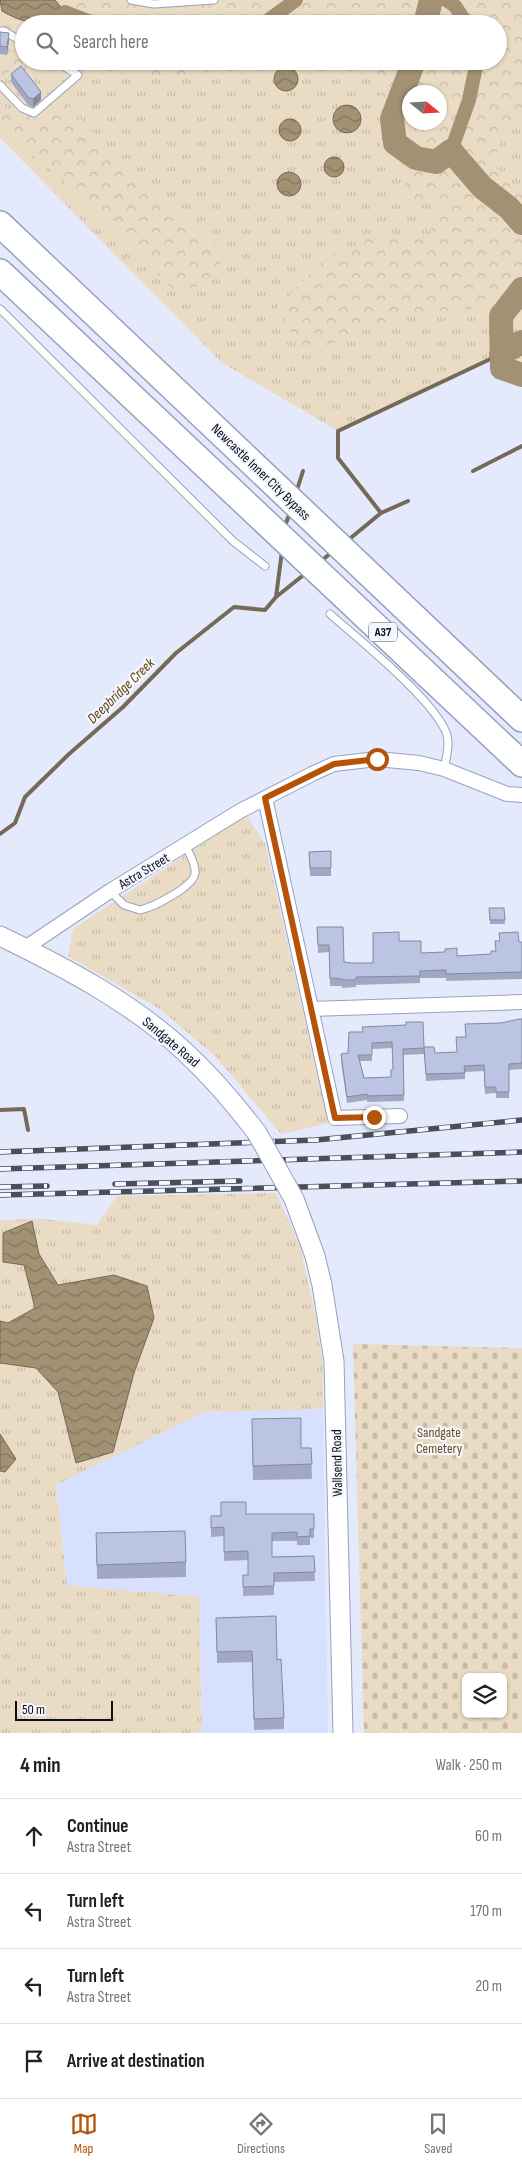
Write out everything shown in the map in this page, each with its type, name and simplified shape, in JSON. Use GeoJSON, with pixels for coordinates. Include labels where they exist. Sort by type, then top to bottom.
{"type":"FeatureCollection","features":[{"type":"Feature","properties":{"kind":"highway","name":"Newcastle Inner City Bypass"},"geometry":{"type":"LineString","coordinates":[[0,224],[522,719]]}},
{"type":"Feature","properties":{"kind":"highway","name":"A37"},"geometry":{"type":"LineString","coordinates":[[0,272],[522,764]]}},
{"type":"Feature","properties":{"kind":"main road","name":"Sandgate Road"},"geometry":{"type":"LineString","coordinates":[[0,936],[76,975],[159,1030],[209,1074],[233,1101],[257,1133],[294,1198]]}},
{"type":"Feature","properties":{"kind":"main road","name":"Wallsend Road"},"geometry":{"type":"LineString","coordinates":[[294,1198],[315,1256],[322,1285],[334,1361],[343,1733]]}},
{"type":"Feature","properties":{"kind":"street","name":"Astra Street"},"geometry":{"type":"LineString","coordinates":[[25,948],[110,891],[186,846],[240,811],[326,768],[355,761],[397,760],[444,769],[507,794],[522,795]]}},
{"type":"Feature","properties":{"kind":"street"},"geometry":{"type":"LineString","coordinates":[[265,798],[335,1118],[400,1116]]}},
{"type":"Feature","properties":{"kind":"street"},"geometry":{"type":"LineString","coordinates":[[311,1009],[522,1002]]}},
{"type":"Feature","properties":{"kind":"lane"},"geometry":{"type":"LineString","coordinates":[[131,0],[154,4],[214,0]]}},
{"type":"Feature","properties":{"kind":"lane"},"geometry":{"type":"LineString","coordinates":[[0,31],[4,31],[15,38]]}},
{"type":"Feature","properties":{"kind":"lane"},"geometry":{"type":"LineString","coordinates":[[0,85],[22,108],[34,113],[78,75],[70,70]]}},
{"type":"Feature","properties":{"kind":"lane"},"geometry":{"type":"LineString","coordinates":[[0,309],[233,541],[265,566]]}},
{"type":"Feature","properties":{"kind":"lane"},"geometry":{"type":"LineString","coordinates":[[330,614],[399,676],[439,719],[448,744],[444,769]]}},
{"type":"Feature","properties":{"kind":"lane"},"geometry":{"type":"LineString","coordinates":[[110,891],[124,905],[134,910],[140,910],[146,909],[186,886],[194,878],[195,873],[194,864],[186,846]]}},
{"type":"Feature","properties":{"kind":"shaded area"},"geometry":{"type":"Polygon","coordinates":[[[323,1409],[328,1733],[202,1733],[199,1598],[67,1585],[56,1484],[204,1412],[323,1409]]]}},
{"type":"Feature","properties":{"kind":"green space"},"geometry":{"type":"Polygon","coordinates":[[[0,0],[522,0],[522,375],[502,368],[501,355],[338,431],[222,363],[0,138],[0,0]]]}},
{"type":"Feature","properties":{"kind":"green space"},"geometry":{"type":"Polygon","coordinates":[[[0,0],[520,0],[522,3],[522,120],[508,125],[492,163],[514,186],[522,188],[522,310],[470,309],[397,316],[305,356],[276,308],[325,259],[367,239],[428,238],[439,203],[406,202],[405,169],[380,152],[381,106],[377,70],[507,70],[507,15],[15,15],[15,70],[0,75],[0,0]]]}},
{"type":"Feature","properties":{"kind":"green space"},"geometry":{"type":"Polygon","coordinates":[[[136,70],[226,70],[153,78],[136,70]]]}},
{"type":"Feature","properties":{"kind":"green space"},"geometry":{"type":"Polygon","coordinates":[[[0,94],[5,107],[36,119],[54,107],[68,105],[142,186],[227,252],[205,285],[175,291],[57,175],[0,131],[0,94]]]}},
{"type":"Feature","properties":{"kind":"green space"},"geometry":{"type":"Polygon","coordinates":[[[246,815],[265,844],[328,1123],[281,1134],[216,1057],[161,1010],[68,956],[73,929],[246,815]]]}},
{"type":"Feature","properties":{"kind":"green space"},"geometry":{"type":"Polygon","coordinates":[[[276,1193],[300,1246],[316,1318],[323,1367],[323,1409],[204,1412],[56,1485],[67,1585],[199,1597],[202,1733],[0,1733],[0,1220],[43,1219],[97,1225],[117,1196],[276,1193]]]}},
{"type":"Feature","properties":{"kind":"green space","name":"Sandgate Cemetery"},"geometry":{"type":"Polygon","coordinates":[[[353,1344],[522,1348],[522,1733],[364,1733],[353,1344]]]}},
{"type":"Feature","properties":{"kind":"water"},"geometry":{"type":"Polygon","coordinates":[[[0,0],[55,0],[65,12],[62,15],[15,15],[15,18],[2,11],[0,0]]]}},
{"type":"Feature","properties":{"kind":"water"},"geometry":{"type":"Polygon","coordinates":[[[279,70],[293,70],[297,74],[297,84],[291,90],[281,90],[275,84],[275,74],[279,70]]]}},
{"type":"Feature","properties":{"kind":"water"},"geometry":{"type":"Polygon","coordinates":[[[347,105],[357,109],[361,119],[357,129],[347,133],[337,129],[333,119],[337,109],[347,105]]]}},
{"type":"Feature","properties":{"kind":"water"},"geometry":{"type":"Polygon","coordinates":[[[290,119],[298,122],[301,130],[298,138],[290,141],[282,138],[279,130],[282,122],[290,119]]]}},
{"type":"Feature","properties":{"kind":"water"},"geometry":{"type":"Polygon","coordinates":[[[330,157],[338,157],[344,163],[344,171],[338,177],[330,177],[324,171],[324,163],[330,157]]]}},
{"type":"Feature","properties":{"kind":"water"},"geometry":{"type":"Polygon","coordinates":[[[289,172],[294,173],[300,179],[300,189],[294,195],[289,196],[284,195],[278,189],[277,184],[278,179],[284,173],[289,172]]]}},
{"type":"Feature","properties":{"kind":"water"},"geometry":{"type":"Polygon","coordinates":[[[32,1221],[39,1254],[58,1285],[114,1275],[147,1286],[154,1318],[134,1373],[113,1452],[76,1463],[58,1392],[36,1368],[0,1363],[0,1321],[8,1323],[35,1308],[24,1265],[3,1262],[3,1233],[32,1221]]]}},
{"type":"Feature","properties":{"kind":"water"},"geometry":{"type":"Polygon","coordinates":[[[0,1434],[16,1459],[5,1472],[0,1471],[0,1434]]]}},
{"type":"Feature","properties":{"kind":"building"},"geometry":{"type":"Polygon","coordinates":[[[0,32],[9,33],[7,47],[0,46],[0,32]]]}},
{"type":"Feature","properties":{"kind":"building"},"geometry":{"type":"Polygon","coordinates":[[[16,70],[24,70],[41,92],[33,99],[28,97],[11,74],[16,70]]]}},
{"type":"Feature","properties":{"kind":"building"},"geometry":{"type":"Polygon","coordinates":[[[331,851],[331,868],[310,868],[309,852],[331,851]]]}},
{"type":"Feature","properties":{"kind":"building"},"geometry":{"type":"Polygon","coordinates":[[[489,908],[504,908],[505,920],[490,920],[489,908]]]}},
{"type":"Feature","properties":{"kind":"building"},"geometry":{"type":"Polygon","coordinates":[[[317,927],[343,927],[344,962],[351,963],[373,963],[373,933],[399,932],[399,941],[421,941],[421,953],[445,952],[445,949],[457,948],[457,956],[491,954],[491,951],[496,951],[495,941],[500,941],[499,933],[518,932],[519,942],[522,942],[522,972],[446,974],[446,970],[420,971],[420,976],[356,977],[356,980],[330,978],[329,945],[318,945],[317,927]]]}},
{"type":"Feature","properties":{"kind":"building"},"geometry":{"type":"Polygon","coordinates":[[[522,1019],[522,1063],[509,1064],[509,1092],[496,1092],[496,1087],[485,1087],[484,1065],[464,1066],[465,1073],[426,1074],[424,1048],[403,1049],[404,1095],[367,1096],[367,1094],[347,1097],[341,1054],[348,1053],[349,1032],[363,1032],[362,1027],[406,1025],[406,1022],[423,1022],[424,1047],[434,1047],[435,1053],[457,1052],[456,1037],[466,1037],[465,1024],[501,1023],[522,1019]],[[392,1042],[372,1043],[372,1055],[358,1055],[364,1078],[391,1077],[391,1070],[393,1069],[392,1042]]]}},
{"type":"Feature","properties":{"kind":"building"},"geometry":{"type":"Polygon","coordinates":[[[301,1418],[301,1448],[311,1448],[312,1464],[253,1466],[252,1419],[301,1418]]]}},
{"type":"Feature","properties":{"kind":"building"},"geometry":{"type":"Polygon","coordinates":[[[221,1502],[246,1502],[246,1514],[314,1514],[314,1529],[310,1529],[310,1536],[297,1537],[297,1532],[272,1533],[272,1557],[314,1556],[315,1572],[274,1573],[274,1586],[243,1587],[243,1575],[248,1575],[248,1551],[224,1552],[224,1527],[211,1528],[211,1516],[221,1516],[221,1502]]]}},
{"type":"Feature","properties":{"kind":"building"},"geometry":{"type":"Polygon","coordinates":[[[185,1531],[186,1562],[97,1565],[96,1533],[185,1531]]]}},
{"type":"Feature","properties":{"kind":"building"},"geometry":{"type":"Polygon","coordinates":[[[276,1616],[277,1660],[281,1659],[284,1718],[254,1719],[252,1651],[217,1652],[216,1618],[276,1616]]]}},
{"type":"Feature","properties":{"kind":"waterway"},"geometry":{"type":"LineString","coordinates":[[275,15],[296,0]]}},
{"type":"Feature","properties":{"kind":"waterway"},"geometry":{"type":"LineString","coordinates":[[427,15],[431,0]]}},
{"type":"Feature","properties":{"kind":"waterway"},"geometry":{"type":"LineString","coordinates":[[446,0],[455,6],[461,15]]}},
{"type":"Feature","properties":{"kind":"waterway"},"geometry":{"type":"LineString","coordinates":[[65,12],[73,15]]}},
{"type":"Feature","properties":{"kind":"waterway"},"geometry":{"type":"LineString","coordinates":[[411,70],[392,119],[395,143],[416,158],[436,162],[451,151],[482,187],[509,208],[522,223]]}},
{"type":"Feature","properties":{"kind":"waterway"},"geometry":{"type":"LineString","coordinates":[[451,151],[469,100],[475,70]]}},
{"type":"Feature","properties":{"kind":"waterway"},"geometry":{"type":"LineString","coordinates":[[522,289],[501,316],[502,368],[522,375]]}},
{"type":"Feature","properties":{"kind":"waterway"},"geometry":{"type":"LineString","coordinates":[[501,354],[522,342]]}},
{"type":"Feature","properties":{"kind":"waterway"},"geometry":{"type":"LineString","coordinates":[[347,541],[381,513],[338,458],[338,431],[501,354]]}},
{"type":"Feature","properties":{"kind":"waterway"},"geometry":{"type":"LineString","coordinates":[[473,471],[522,446]]}},
{"type":"Feature","properties":{"kind":"waterway"},"geometry":{"type":"LineString","coordinates":[[296,493],[303,471]]}},
{"type":"Feature","properties":{"kind":"waterway"},"geometry":{"type":"LineString","coordinates":[[381,513],[408,501]]}},
{"type":"Feature","properties":{"kind":"waterway"},"geometry":{"type":"LineString","coordinates":[[284,529],[290,512]]}},
{"type":"Feature","properties":{"kind":"waterway","name":"Deepbridge Creek"},"geometry":{"type":"LineString","coordinates":[[282,551],[276,597],[306,573]]}},
{"type":"Feature","properties":{"kind":"waterway"},"geometry":{"type":"LineString","coordinates":[[319,563],[333,551]]}},
{"type":"Feature","properties":{"kind":"waterway","name":"Deepbridge Creek"},"geometry":{"type":"LineString","coordinates":[[0,834],[15,823],[25,797],[69,754],[123,707],[176,653],[234,607],[265,610],[276,597]]}},
{"type":"Feature","properties":{"kind":"waterway","name":"Deepbridge Creek"},"geometry":{"type":"LineString","coordinates":[[0,1110],[24,1109],[28,1130]]}},
{"type":"Feature","properties":{"kind":"railway"},"geometry":{"type":"LineString","coordinates":[[0,1152],[316,1140],[522,1120]]}},
{"type":"Feature","properties":{"kind":"railway"},"geometry":{"type":"LineString","coordinates":[[0,1169],[522,1152]]}},
{"type":"Feature","properties":{"kind":"railway"},"geometry":{"type":"LineString","coordinates":[[115,1184],[240,1181]]}},
{"type":"Feature","properties":{"kind":"railway"},"geometry":{"type":"LineString","coordinates":[[0,1195],[522,1181]]}},
{"type":"Feature","properties":{"kind":"railway"},"geometry":{"type":"LineString","coordinates":[[0,1187],[47,1186]]}},
{"type":"Feature","properties":{"kind":"route"},"geometry":{"type":"LineString","coordinates":[[374,1117],[335,1118],[265,798],[334,764],[377,759]]}}]}
